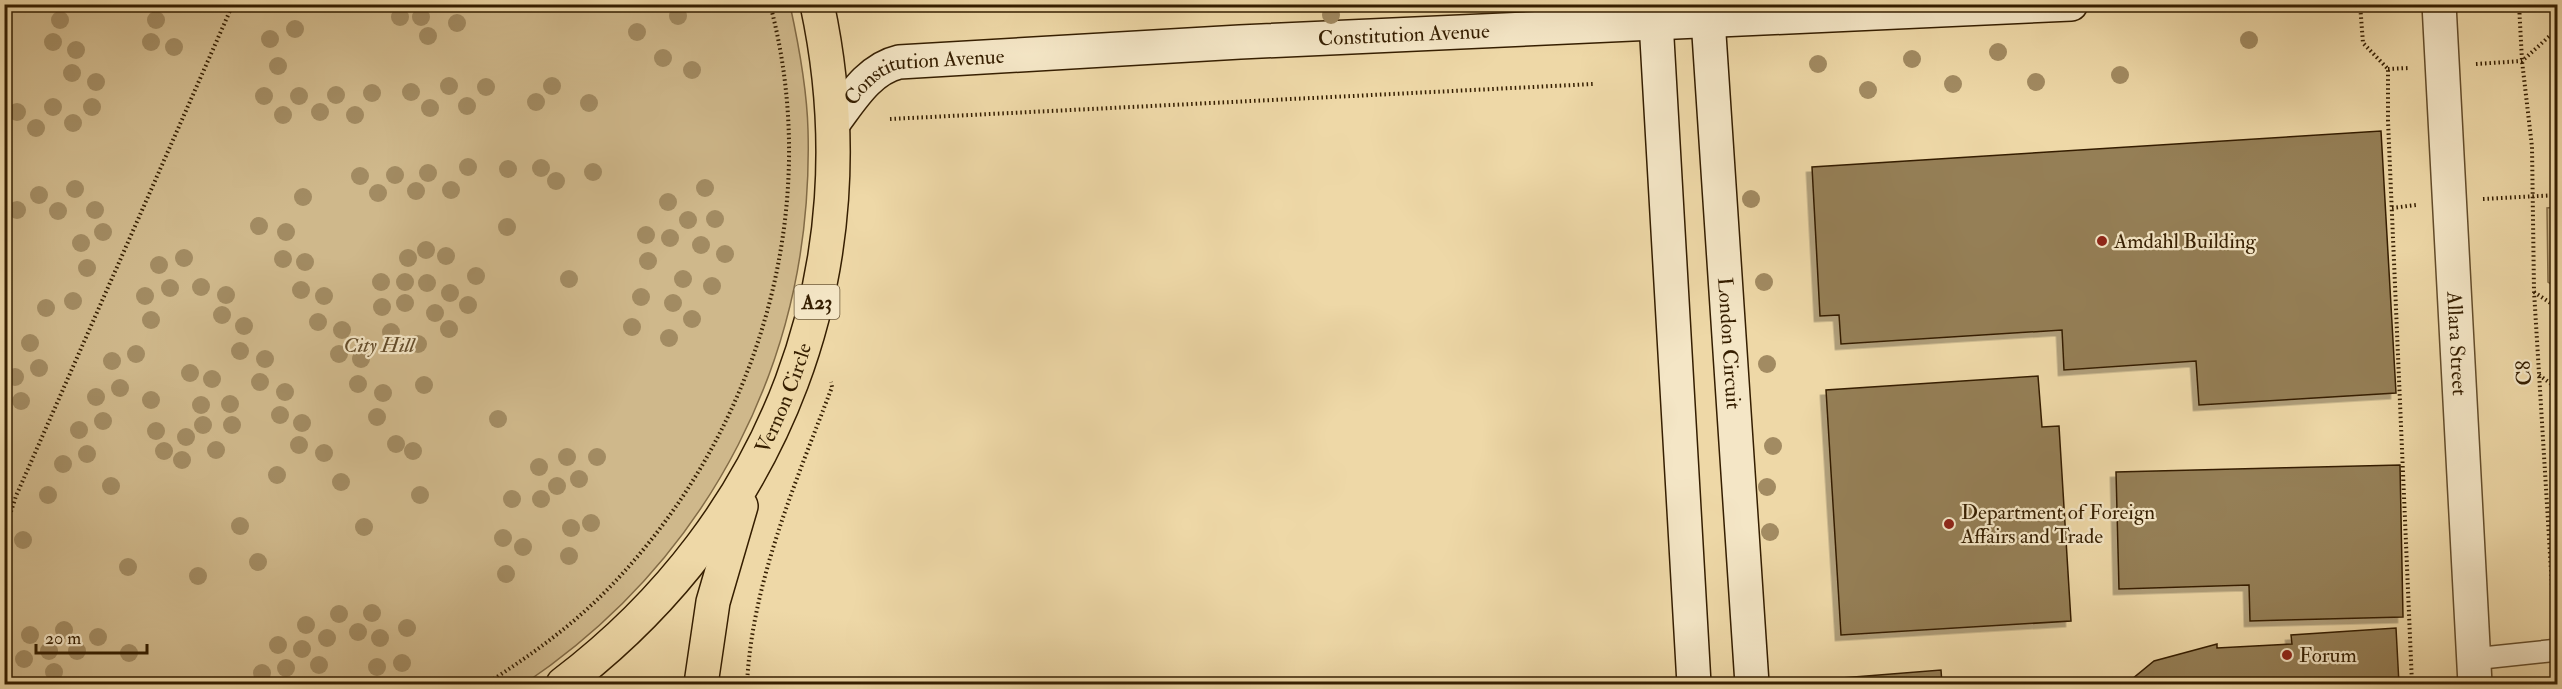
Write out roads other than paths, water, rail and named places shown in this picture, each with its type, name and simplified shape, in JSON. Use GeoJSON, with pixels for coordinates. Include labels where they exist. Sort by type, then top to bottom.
{"type":"FeatureCollection","features":[{"type":"Feature","properties":{"kind":"highway","name":"Vernon Circle"},"geometry":{"type":"LineString","coordinates":[[563,684],[596,660],[667,591],[723,518],[752,470],[793,381],[816,308],[831,219],[834,122],[826,47],[817,4]]}},
{"type":"Feature","properties":{"kind":"highway","name":"A23"},"geometry":{"type":"LineString","coordinates":[[701,684],[713,602],[752,470]]}},
{"type":"Feature","properties":{"kind":"street","name":"Constitution Avenue"},"geometry":{"type":"LineString","coordinates":[[834,122],[872,75],[888,64],[899,62],[1655,14],[2071,4]]}},
{"type":"Feature","properties":{"kind":"street","name":"Allara Street"},"geometry":{"type":"LineString","coordinates":[[2439,4],[2474,672]]}},
{"type":"Feature","properties":{"kind":"street","name":"London Circuit"},"geometry":{"type":"LineString","coordinates":[[1707,13],[1752,684]]}},
{"type":"Feature","properties":{"kind":"street"},"geometry":{"type":"LineString","coordinates":[[1655,14],[1694,684]]}},
{"type":"Feature","properties":{"kind":"lane"},"geometry":{"type":"LineString","coordinates":[[2474,672],[2558,650]]}},
{"type":"Feature","properties":{"kind":"place","name":"Amdahl Building"},"geometry":{"type":"Point","coordinates":[2102,241]}},
{"type":"Feature","properties":{"kind":"place","name":"Department of Foreign Affairs and Trade"},"geometry":{"type":"Point","coordinates":[1949,524]}},
{"type":"Feature","properties":{"kind":"place","name":"Forum"},"geometry":{"type":"Point","coordinates":[2287,655]}},
{"type":"Feature","properties":{"kind":"park label","name":"City Hill"},"geometry":{"type":"Point","coordinates":[379,345]}}]}
